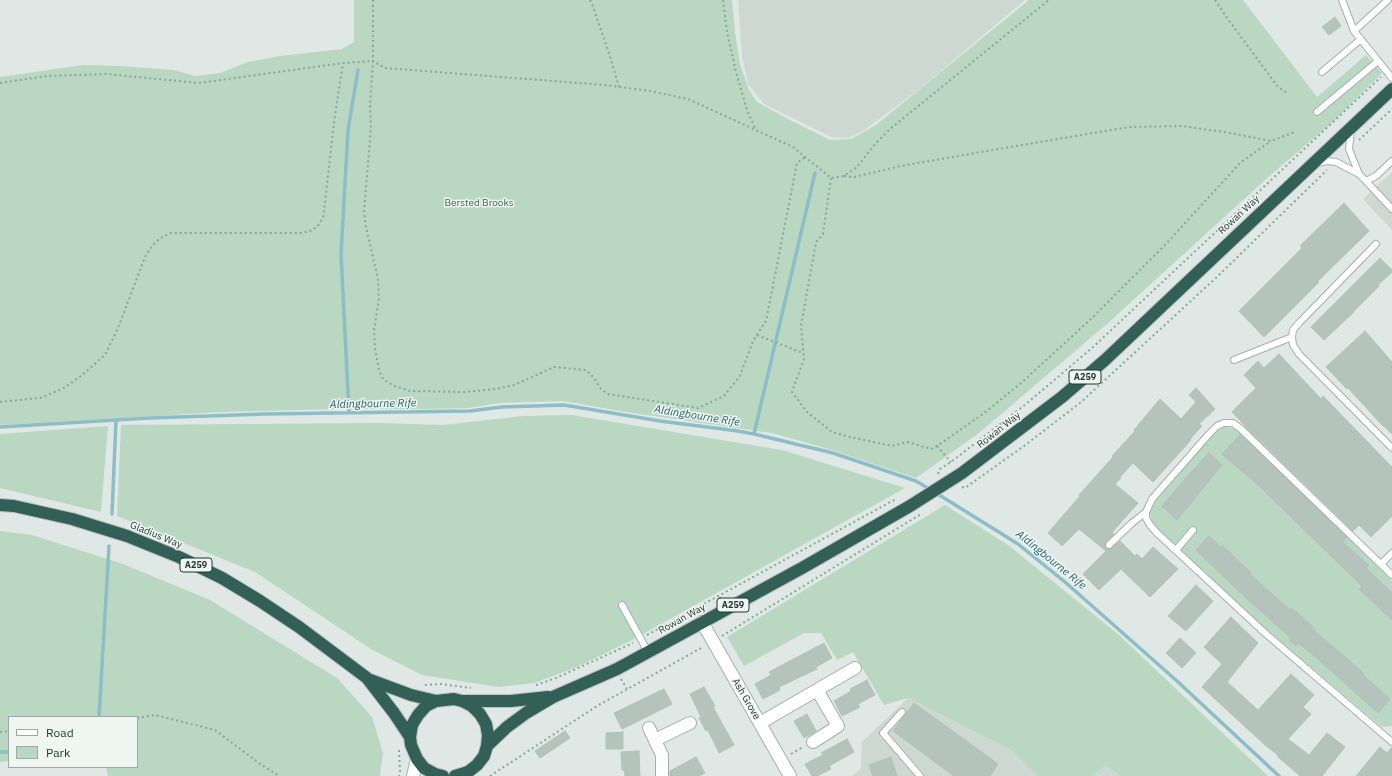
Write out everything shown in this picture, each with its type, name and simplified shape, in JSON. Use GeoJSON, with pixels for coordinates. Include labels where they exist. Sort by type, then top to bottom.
{"type":"FeatureCollection","features":[{"type":"Feature","properties":{"kind":"highway","name":"Rowan Way"},"geometry":{"type":"LineString","coordinates":[[457,776],[468,772],[477,765],[484,756],[488,746],[507,727],[526,713],[554,697],[617,669],[802,568],[910,506],[955,478],[996,448],[1056,402],[1105,360],[1392,89]]}},
{"type":"Feature","properties":{"kind":"highway","name":"Gladius Way"},"geometry":{"type":"LineString","coordinates":[[0,505],[14,506],[72,519],[127,536],[180,557],[222,578],[260,601],[299,627],[367,678],[394,713],[410,737],[413,752],[417,759]]}},
{"type":"Feature","properties":{"kind":"highway","name":"Gladius Way"},"geometry":{"type":"LineString","coordinates":[[367,678],[411,695],[436,701]]}},
{"type":"Feature","properties":{"kind":"highway","name":"Rowan Way"},"geometry":{"type":"LineString","coordinates":[[436,701],[454,699],[462,701],[511,701],[554,697]]}},
{"type":"Feature","properties":{"kind":"highway"},"geometry":{"type":"LineString","coordinates":[[410,737],[412,725],[418,715],[426,706],[436,701]]}},
{"type":"Feature","properties":{"kind":"highway"},"geometry":{"type":"LineString","coordinates":[[462,701],[472,706],[480,714],[486,724],[488,746]]}},
{"type":"Feature","properties":{"kind":"highway"},"geometry":{"type":"LineString","coordinates":[[417,759],[424,768],[435,774],[443,776]]}},
{"type":"Feature","properties":{"kind":"street","name":"Ash Grove"},"geometry":{"type":"LineString","coordinates":[[702,622],[789,776]]}},
{"type":"Feature","properties":{"kind":"street"},"geometry":{"type":"LineString","coordinates":[[760,723],[855,668]]}},
{"type":"Feature","properties":{"kind":"street"},"geometry":{"type":"LineString","coordinates":[[813,742],[838,726],[817,690]]}},
{"type":"Feature","properties":{"kind":"street"},"geometry":{"type":"LineString","coordinates":[[655,740],[690,723]]}},
{"type":"Feature","properties":{"kind":"street"},"geometry":{"type":"LineString","coordinates":[[649,728],[662,755],[662,776]]}},
{"type":"Feature","properties":{"kind":"street"},"geometry":{"type":"LineString","coordinates":[[413,776],[417,759]]}},
{"type":"Feature","properties":{"kind":"lane"},"geometry":{"type":"LineString","coordinates":[[1342,0],[1354,31],[1392,78]]}},
{"type":"Feature","properties":{"kind":"lane"},"geometry":{"type":"LineString","coordinates":[[1354,31],[1388,0]]}},
{"type":"Feature","properties":{"kind":"lane"},"geometry":{"type":"LineString","coordinates":[[1322,72],[1361,40]]}},
{"type":"Feature","properties":{"kind":"lane"},"geometry":{"type":"LineString","coordinates":[[1318,112],[1378,61]]}},
{"type":"Feature","properties":{"kind":"lane"},"geometry":{"type":"LineString","coordinates":[[1351,127],[1349,149],[1359,174]]}},
{"type":"Feature","properties":{"kind":"lane"},"geometry":{"type":"LineString","coordinates":[[1311,164],[1327,161],[1336,162],[1359,174],[1392,209]]}},
{"type":"Feature","properties":{"kind":"lane"},"geometry":{"type":"LineString","coordinates":[[1366,181],[1376,176],[1392,161]]}},
{"type":"Feature","properties":{"kind":"lane"},"geometry":{"type":"LineString","coordinates":[[1376,244],[1299,323],[1293,330],[1292,337],[1299,354],[1392,448]]}},
{"type":"Feature","properties":{"kind":"lane"},"geometry":{"type":"LineString","coordinates":[[1234,360],[1292,337]]}},
{"type":"Feature","properties":{"kind":"lane"},"geometry":{"type":"LineString","coordinates":[[1391,739],[1266,634],[1150,525],[1146,518],[1146,512],[1152,499],[1208,434],[1217,426],[1224,423],[1233,423],[1392,575]]}},
{"type":"Feature","properties":{"kind":"lane"},"geometry":{"type":"LineString","coordinates":[[1109,545],[1146,512]]}},
{"type":"Feature","properties":{"kind":"lane"},"geometry":{"type":"LineString","coordinates":[[1176,550],[1193,530]]}},
{"type":"Feature","properties":{"kind":"lane"},"geometry":{"type":"LineString","coordinates":[[1381,564],[1392,553]]}},
{"type":"Feature","properties":{"kind":"lane"},"geometry":{"type":"LineString","coordinates":[[622,605],[648,652]]}},
{"type":"Feature","properties":{"kind":"lane"},"geometry":{"type":"LineString","coordinates":[[902,712],[883,733],[920,776]]}},
{"type":"Feature","properties":{"kind":"path"},"geometry":{"type":"LineString","coordinates":[[373,0],[373,61],[370,104],[371,127],[364,212],[378,279],[379,299],[374,336],[379,370],[384,380],[392,385],[410,391],[464,392],[495,389],[514,386],[554,367],[586,370],[594,378],[601,389],[608,394],[698,408],[724,396],[740,376],[753,341],[766,321],[797,163],[805,157]]}},
{"type":"Feature","properties":{"kind":"path"},"geometry":{"type":"LineString","coordinates":[[590,0],[608,50],[619,87]]}},
{"type":"Feature","properties":{"kind":"path"},"geometry":{"type":"LineString","coordinates":[[723,0],[727,32],[736,72],[747,110],[755,130]]}},
{"type":"Feature","properties":{"kind":"path"},"geometry":{"type":"LineString","coordinates":[[844,176],[857,167],[890,129],[1049,0]]}},
{"type":"Feature","properties":{"kind":"path"},"geometry":{"type":"LineString","coordinates":[[1216,0],[1230,22],[1278,87],[1286,92]]}},
{"type":"Feature","properties":{"kind":"path"},"geometry":{"type":"LineString","coordinates":[[0,83],[46,76],[106,74],[199,83],[343,63],[373,61],[385,68],[619,87],[650,91],[688,99],[793,147],[831,178],[844,176],[854,177],[902,166],[967,154],[1129,127],[1182,126],[1231,133],[1271,141]]}},
{"type":"Feature","properties":{"kind":"path"},"geometry":{"type":"LineString","coordinates":[[0,402],[40,398],[64,388],[81,376],[105,355],[118,328],[145,257],[152,246],[159,239],[170,233],[302,232],[310,231],[317,227],[323,218],[334,122],[343,63]]}},
{"type":"Feature","properties":{"kind":"path"},"geometry":{"type":"LineString","coordinates":[[937,477],[940,468],[951,462],[1026,404],[1092,348],[1386,71]]}},
{"type":"Feature","properties":{"kind":"path"},"geometry":{"type":"LineString","coordinates":[[1349,149],[1392,109]]}},
{"type":"Feature","properties":{"kind":"path"},"geometry":{"type":"LineString","coordinates":[[831,178],[823,234],[816,242],[801,326],[804,359],[792,392],[807,412],[832,432],[892,446],[908,442],[931,449],[983,414],[1020,384],[1091,319],[1165,245],[1241,162],[1271,141],[1295,132]]}},
{"type":"Feature","properties":{"kind":"path"},"geometry":{"type":"LineString","coordinates":[[1218,276],[1336,162]]}},
{"type":"Feature","properties":{"kind":"path"},"geometry":{"type":"LineString","coordinates":[[757,335],[803,353]]}},
{"type":"Feature","properties":{"kind":"path"},"geometry":{"type":"LineString","coordinates":[[937,446],[951,462]]}},
{"type":"Feature","properties":{"kind":"path"},"geometry":{"type":"LineString","coordinates":[[536,686],[641,639],[892,500],[899,499]]}},
{"type":"Feature","properties":{"kind":"path"},"geometry":{"type":"LineString","coordinates":[[411,695],[416,686],[441,684],[474,688]]}},
{"type":"Feature","properties":{"kind":"path"},"geometry":{"type":"LineString","coordinates":[[138,718],[155,716],[215,730],[278,776]]}},
{"type":"Feature","properties":{"kind":"path"},"geometry":{"type":"LineString","coordinates":[[781,760],[813,742]]}},
{"type":"Feature","properties":{"kind":"path"},"geometry":{"type":"LineString","coordinates":[[397,743],[399,751],[399,776]]}},
{"type":"Feature","properties":{"kind":"shaded area"},"geometry":{"type":"Polygon","coordinates":[[[738,0],[1025,0],[922,87],[863,131],[848,138],[831,137],[764,104],[748,84],[742,57],[738,0]]]}},
{"type":"Feature","properties":{"kind":"shaded area"},"geometry":{"type":"Polygon","coordinates":[[[1392,172],[1392,230],[1363,199],[1392,172]]]}},
{"type":"Feature","properties":{"kind":"shaded area"},"geometry":{"type":"Polygon","coordinates":[[[908,698],[1011,750],[1038,776],[852,776],[861,768],[862,742],[908,698]]]}},
{"type":"Feature","properties":{"kind":"shaded area"},"geometry":{"type":"Polygon","coordinates":[[[1105,766],[1121,776],[1093,776],[1105,766]]]}},
{"type":"Feature","properties":{"kind":"green space","name":"Bersted Brooks"},"geometry":{"type":"Polygon","coordinates":[[[354,0],[732,0],[740,64],[749,90],[757,102],[830,140],[851,139],[876,125],[1029,0],[1243,0],[1317,97],[1366,55],[1382,73],[1335,120],[1266,179],[1108,323],[979,433],[916,478],[832,450],[772,433],[626,412],[563,401],[500,403],[468,408],[222,412],[0,425],[0,77],[83,65],[173,70],[196,76],[220,73],[248,62],[280,56],[342,49],[354,42],[354,0]]]}},
{"type":"Feature","properties":{"kind":"green space"},"geometry":{"type":"Polygon","coordinates":[[[572,415],[782,450],[905,488],[634,639],[577,667],[534,683],[498,687],[422,675],[371,649],[255,572],[117,516],[121,425],[380,423],[443,425],[523,416],[572,415]]]}},
{"type":"Feature","properties":{"kind":"green space"},"geometry":{"type":"Polygon","coordinates":[[[108,426],[101,512],[0,488],[0,434],[108,426]]]}},
{"type":"Feature","properties":{"kind":"green space"},"geometry":{"type":"Polygon","coordinates":[[[1225,427],[1229,427],[1240,432],[1392,581],[1392,726],[1383,727],[1378,724],[1265,628],[1152,522],[1150,513],[1154,503],[1209,439],[1217,431],[1225,427]]]}},
{"type":"Feature","properties":{"kind":"green space"},"geometry":{"type":"Polygon","coordinates":[[[945,505],[1008,545],[1119,635],[1268,776],[1121,776],[1105,766],[1093,776],[1038,776],[1011,750],[908,698],[884,705],[853,652],[837,660],[821,633],[804,633],[744,666],[727,637],[945,505]]]}},
{"type":"Feature","properties":{"kind":"green space"},"geometry":{"type":"Polygon","coordinates":[[[0,531],[32,535],[123,564],[210,600],[337,678],[372,717],[383,753],[380,776],[108,776],[106,768],[138,768],[138,716],[8,716],[8,761],[0,762],[0,531]]]}},
{"type":"Feature","properties":{"kind":"building"},"geometry":{"type":"Polygon","coordinates":[[[1335,17],[1341,26],[1329,35],[1322,27],[1335,17]]]}},
{"type":"Feature","properties":{"kind":"building"},"geometry":{"type":"Polygon","coordinates":[[[1344,203],[1369,231],[1264,337],[1239,311],[1302,248],[1300,246],[1344,203]]]}},
{"type":"Feature","properties":{"kind":"building"},"geometry":{"type":"Polygon","coordinates":[[[1380,258],[1392,270],[1392,272],[1354,312],[1324,340],[1311,327],[1380,258]]]}},
{"type":"Feature","properties":{"kind":"building"},"geometry":{"type":"Polygon","coordinates":[[[1365,331],[1392,362],[1392,434],[1326,367],[1365,331]]]}},
{"type":"Feature","properties":{"kind":"building"},"geometry":{"type":"Polygon","coordinates":[[[1279,354],[1321,399],[1323,396],[1392,467],[1392,516],[1371,537],[1359,525],[1353,531],[1232,412],[1256,388],[1244,375],[1258,361],[1264,368],[1279,354]]]}},
{"type":"Feature","properties":{"kind":"building"},"geometry":{"type":"Polygon","coordinates":[[[1196,388],[1215,409],[1199,424],[1202,426],[1190,439],[1191,440],[1153,482],[1133,463],[1120,477],[1121,478],[1115,484],[1138,503],[1115,529],[1112,533],[1114,534],[1105,544],[1106,548],[1110,549],[1120,541],[1135,556],[1137,554],[1142,559],[1153,547],[1178,569],[1150,597],[1121,569],[1099,590],[1083,574],[1106,551],[1079,529],[1062,546],[1048,533],[1113,457],[1112,456],[1135,431],[1134,430],[1160,399],[1181,419],[1196,402],[1189,395],[1196,388]]]}},
{"type":"Feature","properties":{"kind":"building"},"geometry":{"type":"Polygon","coordinates":[[[1240,435],[1347,537],[1343,541],[1345,544],[1369,565],[1366,568],[1392,593],[1392,620],[1359,589],[1362,586],[1258,485],[1222,454],[1240,435]]]}},
{"type":"Feature","properties":{"kind":"building"},"geometry":{"type":"Polygon","coordinates":[[[1209,453],[1222,465],[1177,520],[1162,506],[1209,453]]]}},
{"type":"Feature","properties":{"kind":"building"},"geometry":{"type":"Polygon","coordinates":[[[1209,536],[1221,547],[1222,545],[1251,573],[1250,574],[1290,610],[1292,608],[1313,627],[1311,628],[1350,661],[1390,699],[1378,713],[1310,652],[1298,643],[1296,646],[1289,640],[1291,638],[1196,550],[1209,536]]]}},
{"type":"Feature","properties":{"kind":"building"},"geometry":{"type":"Polygon","coordinates":[[[1196,585],[1213,601],[1186,631],[1168,616],[1196,585]]]}},
{"type":"Feature","properties":{"kind":"building"},"geometry":{"type":"Polygon","coordinates":[[[1231,617],[1258,643],[1227,682],[1258,710],[1291,674],[1314,695],[1303,707],[1311,714],[1288,739],[1309,755],[1327,733],[1345,747],[1322,776],[1300,776],[1202,687],[1222,664],[1204,647],[1231,617]]]}},
{"type":"Feature","properties":{"kind":"building"},"geometry":{"type":"Polygon","coordinates":[[[1180,638],[1196,653],[1182,668],[1166,653],[1180,638]]]}},
{"type":"Feature","properties":{"kind":"building"},"geometry":{"type":"Polygon","coordinates":[[[824,643],[832,658],[816,667],[817,669],[779,687],[780,690],[763,699],[755,684],[771,675],[769,672],[824,643]]]}},
{"type":"Feature","properties":{"kind":"building"},"geometry":{"type":"Polygon","coordinates":[[[867,680],[875,695],[858,704],[860,707],[842,716],[834,701],[851,691],[850,689],[867,680]]]}},
{"type":"Feature","properties":{"kind":"building"},"geometry":{"type":"Polygon","coordinates":[[[704,687],[734,745],[719,753],[708,730],[706,731],[699,718],[701,717],[690,694],[704,687]]]}},
{"type":"Feature","properties":{"kind":"building"},"geometry":{"type":"Polygon","coordinates":[[[664,689],[672,704],[622,729],[614,713],[664,689]]]}},
{"type":"Feature","properties":{"kind":"building"},"geometry":{"type":"Polygon","coordinates":[[[914,703],[998,764],[990,776],[954,776],[893,731],[914,703]]]}},
{"type":"Feature","properties":{"kind":"building"},"geometry":{"type":"Polygon","coordinates":[[[807,714],[816,731],[804,738],[794,721],[807,714]]]}},
{"type":"Feature","properties":{"kind":"building"},"geometry":{"type":"Polygon","coordinates":[[[565,731],[570,738],[540,758],[535,751],[565,731]]]}},
{"type":"Feature","properties":{"kind":"building"},"geometry":{"type":"Polygon","coordinates":[[[623,732],[623,749],[606,749],[606,733],[623,732]]]}},
{"type":"Feature","properties":{"kind":"building"},"geometry":{"type":"Polygon","coordinates":[[[847,739],[854,752],[829,766],[831,769],[817,776],[812,776],[805,764],[823,755],[821,753],[847,739]]]}},
{"type":"Feature","properties":{"kind":"building"},"geometry":{"type":"Polygon","coordinates":[[[1380,747],[1387,753],[1392,747],[1392,776],[1356,776],[1380,747]]]}},
{"type":"Feature","properties":{"kind":"building"},"geometry":{"type":"Polygon","coordinates":[[[639,751],[640,776],[625,776],[624,770],[622,770],[621,752],[639,751]]]}},
{"type":"Feature","properties":{"kind":"building"},"geometry":{"type":"Polygon","coordinates":[[[696,757],[705,773],[699,776],[670,776],[670,771],[696,757]]]}},
{"type":"Feature","properties":{"kind":"building"},"geometry":{"type":"Polygon","coordinates":[[[891,757],[897,776],[873,776],[869,765],[891,757]]]}},
{"type":"Feature","properties":{"kind":"waterway"},"geometry":{"type":"LineString","coordinates":[[349,413],[341,254],[348,130],[358,70]]}},
{"type":"Feature","properties":{"kind":"waterway"},"geometry":{"type":"LineString","coordinates":[[754,434],[815,173]]}},
{"type":"Feature","properties":{"kind":"waterway","name":"Aldingbourne Rife"},"geometry":{"type":"LineString","coordinates":[[0,427],[149,418],[265,414],[470,411],[502,407],[564,405],[660,421],[754,434],[833,453],[916,481],[931,490]]}},
{"type":"Feature","properties":{"kind":"waterway"},"geometry":{"type":"LineString","coordinates":[[112,514],[116,420]]}},
{"type":"Feature","properties":{"kind":"waterway","name":"Aldingbourne Rife"},"geometry":{"type":"LineString","coordinates":[[936,493],[1018,544],[1065,582],[1177,681],[1279,776]]}},
{"type":"Feature","properties":{"kind":"waterway"},"geometry":{"type":"LineString","coordinates":[[99,716],[109,546]]}},
{"type":"Feature","properties":{"kind":"waterway"},"geometry":{"type":"LineString","coordinates":[[0,752],[8,752]]}}]}
